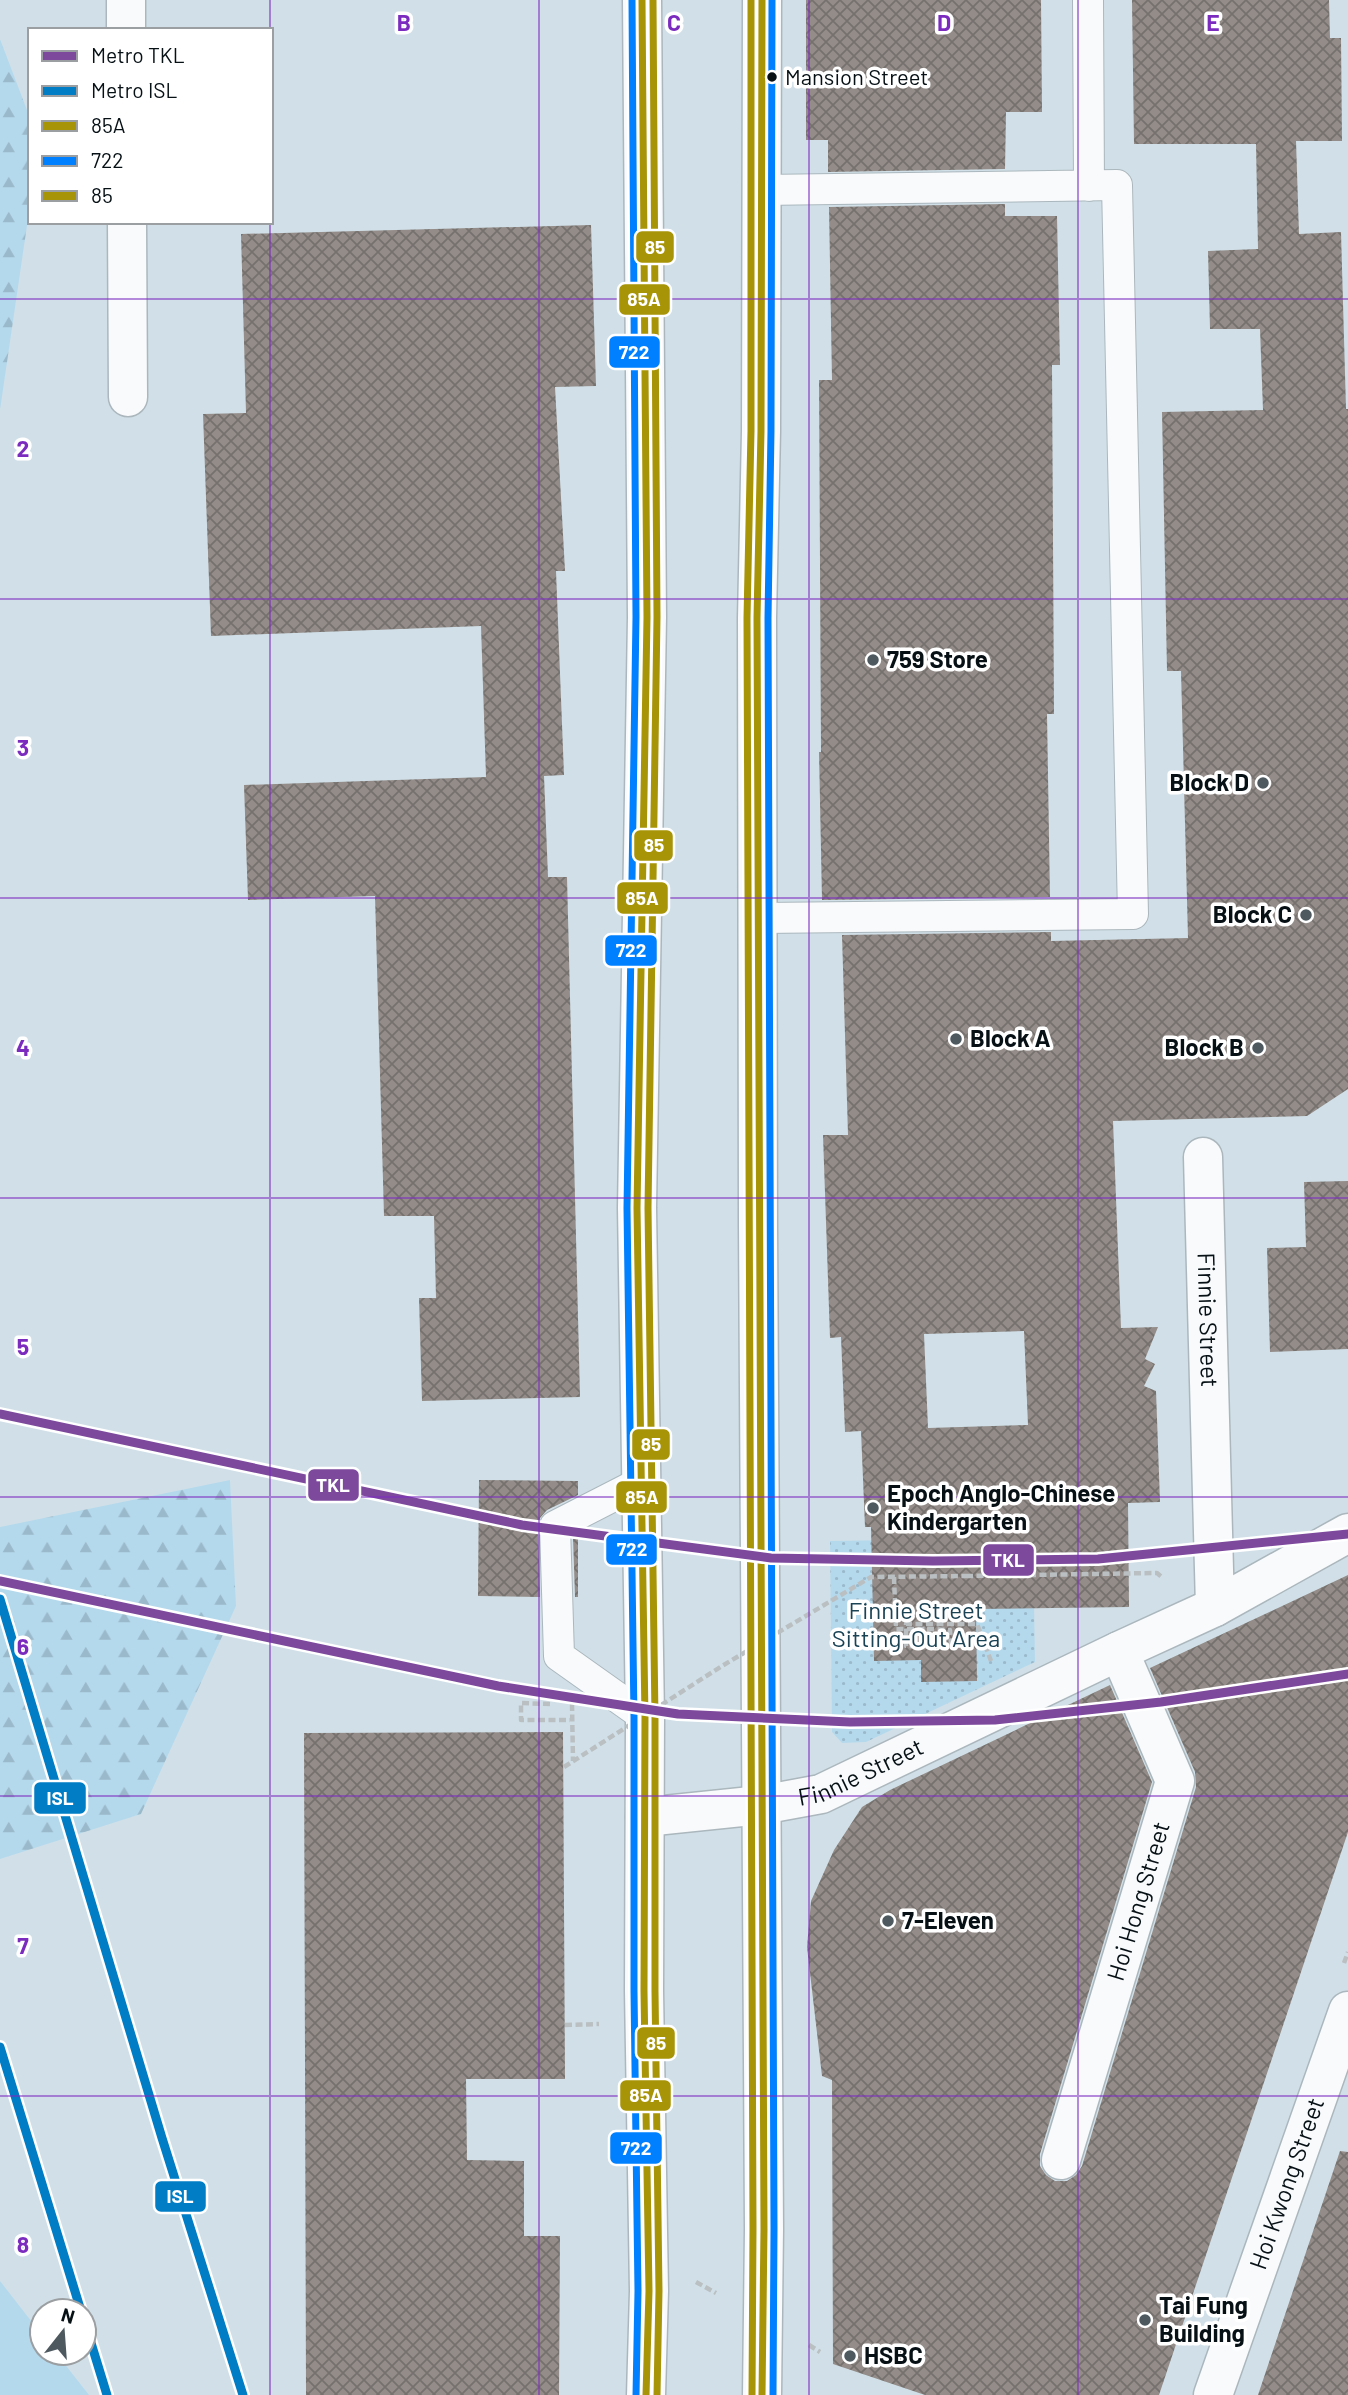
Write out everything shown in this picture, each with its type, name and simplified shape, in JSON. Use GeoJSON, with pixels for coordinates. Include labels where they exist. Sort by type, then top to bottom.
{"type":"FeatureCollection","features":[{"type":"Feature","properties":{"kind":"main road"},"geometry":{"type":"LineString","coordinates":[[126,0],[126,28]]}},
{"type":"Feature","properties":{"kind":"main road"},"geometry":{"type":"LineString","coordinates":[[642,0],[646,617],[637,1208],[645,1717],[644,1991],[649,2267],[646,2395]]}},
{"type":"Feature","properties":{"kind":"main road"},"geometry":{"type":"LineString","coordinates":[[762,0],[757,618],[764,2229],[762,2395]]}},
{"type":"Feature","properties":{"kind":"main road"},"geometry":{"type":"LineString","coordinates":[[127,224],[128,397]]}},
{"type":"Feature","properties":{"kind":"main road","name":"Finnie Street"},"geometry":{"type":"LineString","coordinates":[[1203,1157],[1215,1607]]}},
{"type":"Feature","properties":{"kind":"main road","name":"Finnie Street"},"geometry":{"type":"LineString","coordinates":[[645,1817],[761,1805],[821,1794],[1215,1607],[1342,1541]]}},
{"type":"Feature","properties":{"kind":"main road","name":"Hoi Hong Street"},"geometry":{"type":"LineString","coordinates":[[1061,2160],[1175,1780],[1119,1651]]}},
{"type":"Feature","properties":{"kind":"main road","name":"Hoi Kwong Street"},"geometry":{"type":"LineString","coordinates":[[1213,2395],[1348,2011]]}},
{"type":"Feature","properties":{"kind":"lane"},"geometry":{"type":"LineString","coordinates":[[1088,0],[1090,186]]}},
{"type":"Feature","properties":{"kind":"lane"},"geometry":{"type":"LineString","coordinates":[[758,918],[1133,914],[1117,185],[762,190]]}},
{"type":"Feature","properties":{"kind":"lane"},"geometry":{"type":"LineString","coordinates":[[643,1481],[555,1526],[559,1656],[645,1717]]}},
{"type":"Feature","properties":{"kind":"path"},"geometry":{"type":"LineString","coordinates":[[564,1767],[871,1577],[1128,1574]]}},
{"type":"Feature","properties":{"kind":"path"},"geometry":{"type":"LineString","coordinates":[[894,1577],[895,1629],[906,1629],[927,1629],[950,1630],[951,1646],[906,1646],[906,1635],[906,1624],[977,1624],[991,1662]]}},
{"type":"Feature","properties":{"kind":"path"},"geometry":{"type":"LineString","coordinates":[[570,1720],[521,1720],[521,1703],[572,1704],[573,1762]]}},
{"type":"Feature","properties":{"kind":"path"},"geometry":{"type":"LineString","coordinates":[[565,2025],[601,2024]]}},
{"type":"Feature","properties":{"kind":"green space"},"geometry":{"type":"Polygon","coordinates":[[[0,39],[28,113],[28,219],[0,410],[0,39]]]}},
{"type":"Feature","properties":{"kind":"green space"},"geometry":{"type":"Polygon","coordinates":[[[230,1480],[236,1606],[141,1814],[0,1859],[0,1527],[230,1480]]]}},
{"type":"Feature","properties":{"kind":"green space","name":"Finnie Street Sitting-Out Area"},"geometry":{"type":"Polygon","coordinates":[[[1033,1538],[1035,1662],[866,1742],[842,1743],[832,1732],[830,1541],[1033,1538]]]}},
{"type":"Feature","properties":{"kind":"green space"},"geometry":{"type":"Polygon","coordinates":[[[0,2281],[28,2317],[28,2367],[67,2367],[89,2395],[0,2395],[0,2281]]]}},
{"type":"Feature","properties":{"kind":"building"},"geometry":{"type":"Polygon","coordinates":[[[806,0],[1041,0],[1042,112],[1006,112],[1005,169],[828,172],[828,140],[806,140],[806,0]]]}},
{"type":"Feature","properties":{"kind":"building"},"geometry":{"type":"Polygon","coordinates":[[[1132,0],[1329,0],[1330,38],[1341,38],[1342,141],[1296,141],[1299,234],[1341,232],[1348,409],[1348,1089],[1307,1116],[1113,1121],[1121,1328],[1158,1327],[1145,1359],[1155,1364],[1144,1386],[1156,1391],[1160,1502],[1128,1503],[1129,1607],[976,1609],[977,1681],[921,1682],[921,1660],[874,1661],[871,1527],[865,1527],[861,1431],[845,1432],[841,1337],[830,1338],[823,1135],[848,1135],[842,935],[1051,932],[1051,941],[1188,938],[1181,671],[1167,671],[1162,412],[1263,410],[1260,329],[1210,329],[1208,251],[1258,249],[1256,144],[1134,144],[1132,0]],[[1024,1331],[924,1334],[928,1428],[1028,1425],[1024,1331]]]}},
{"type":"Feature","properties":{"kind":"building"},"geometry":{"type":"Polygon","coordinates":[[[1005,204],[1005,216],[1057,216],[1060,365],[1052,365],[1054,714],[1047,714],[1050,897],[822,900],[819,752],[819,380],[832,380],[829,207],[1005,204]]]}},
{"type":"Feature","properties":{"kind":"building"},"geometry":{"type":"Polygon","coordinates":[[[591,225],[596,386],[555,387],[565,571],[556,571],[564,775],[544,776],[548,877],[567,877],[580,1397],[422,1401],[419,1298],[436,1298],[434,1216],[384,1216],[375,896],[248,900],[244,785],[486,777],[481,626],[211,636],[203,414],[246,413],[241,234],[591,225]]]}},
{"type":"Feature","properties":{"kind":"building"},"geometry":{"type":"Polygon","coordinates":[[[1348,1181],[1348,1349],[1270,1352],[1267,1248],[1306,1247],[1304,1182],[1348,1181]]]}},
{"type":"Feature","properties":{"kind":"building"},"geometry":{"type":"Polygon","coordinates":[[[479,1480],[578,1481],[578,1495],[547,1510],[540,1518],[540,1597],[478,1596],[479,1480]]]}},
{"type":"Feature","properties":{"kind":"building"},"geometry":{"type":"Polygon","coordinates":[[[578,1534],[578,1597],[575,1597],[573,1537],[578,1534]]]}},
{"type":"Feature","properties":{"kind":"building"},"geometry":{"type":"Polygon","coordinates":[[[1348,1575],[1348,1832],[1159,2395],[925,2395],[833,2364],[832,2080],[822,2076],[807,1947],[811,1901],[834,1850],[862,1807],[890,1790],[1110,1685],[1152,1782],[1040,2154],[1040,2166],[1046,2175],[1055,2181],[1067,2181],[1076,2175],[1082,2166],[1196,1787],[1195,1772],[1150,1668],[1348,1575]]]}},
{"type":"Feature","properties":{"kind":"building"},"geometry":{"type":"Polygon","coordinates":[[[563,1732],[565,2079],[466,2079],[467,2160],[524,2161],[524,2236],[560,2236],[559,2395],[306,2395],[304,1733],[563,1732]]]}},
{"type":"Feature","properties":{"kind":"building"},"geometry":{"type":"Polygon","coordinates":[[[1340,2151],[1348,2152],[1348,2395],[1258,2395],[1340,2151]]]}},
{"type":"Feature","properties":{"kind":"metro line","name":"TKL"},"geometry":{"type":"LineString","coordinates":[[0,1414],[522,1525],[771,1558],[933,1561],[1098,1559],[1348,1534]]}},
{"type":"Feature","properties":{"kind":"metro line","name":"TKL"},"geometry":{"type":"LineString","coordinates":[[0,1581],[498,1686],[678,1714],[850,1722],[995,1720],[1161,1702],[1348,1674]]}},
{"type":"Feature","properties":{"kind":"metro line","name":"ISL"},"geometry":{"type":"LineString","coordinates":[[0,1599],[162,2138],[243,2395]]}},
{"type":"Feature","properties":{"kind":"metro line","name":"ISL"},"geometry":{"type":"LineString","coordinates":[[0,2047],[77,2297]]}},
{"type":"Feature","properties":{"kind":"metro line","name":"ISL"},"geometry":{"type":"LineString","coordinates":[[98,2366],[107,2395]]}},
{"type":"Feature","properties":{"kind":"transit line","name":"722"},"geometry":{"type":"LineString","coordinates":[[632,0],[636,617],[627,1208],[634,1717],[638,2291],[636,2395]]}},
{"type":"Feature","properties":{"kind":"transit line","name":"85A"},"geometry":{"type":"LineString","coordinates":[[642,0],[647,617],[637,1208],[645,1717],[644,1991],[649,2291],[646,2395]]}},
{"type":"Feature","properties":{"kind":"transit line","name":"85"},"geometry":{"type":"LineString","coordinates":[[653,0],[657,617],[648,1208],[655,1717],[659,2291],[657,2395]]}},
{"type":"Feature","properties":{"kind":"transit line","name":"85"},"geometry":{"type":"LineString","coordinates":[[751,0],[751,431],[747,618],[752,2395]]}},
{"type":"Feature","properties":{"kind":"transit line","name":"85A"},"geometry":{"type":"LineString","coordinates":[[762,0],[761,431],[757,618],[764,2229],[762,2395]]}},
{"type":"Feature","properties":{"kind":"transit line","name":"722"},"geometry":{"type":"LineString","coordinates":[[772,0],[768,618],[773,2395]]}},
{"type":"Feature","properties":{"kind":"place","name":"Mansion Street"},"geometry":{"type":"Point","coordinates":[772,77]}},
{"type":"Feature","properties":{"kind":"place","name":"759 Store"},"geometry":{"type":"Point","coordinates":[873,660]}},
{"type":"Feature","properties":{"kind":"place","name":"Block D"},"geometry":{"type":"Point","coordinates":[1263,783]}},
{"type":"Feature","properties":{"kind":"place","name":"Block C"},"geometry":{"type":"Point","coordinates":[1306,915]}},
{"type":"Feature","properties":{"kind":"place","name":"Block A"},"geometry":{"type":"Point","coordinates":[956,1039]}},
{"type":"Feature","properties":{"kind":"place","name":"Block B"},"geometry":{"type":"Point","coordinates":[1258,1048]}},
{"type":"Feature","properties":{"kind":"place","name":"Epoch Anglo-Chinese Kindergarten"},"geometry":{"type":"Point","coordinates":[873,1508]}},
{"type":"Feature","properties":{"kind":"place","name":"7-Eleven"},"geometry":{"type":"Point","coordinates":[888,1921]}},
{"type":"Feature","properties":{"kind":"place","name":"Tai Fung Building"},"geometry":{"type":"Point","coordinates":[1145,2320]}},
{"type":"Feature","properties":{"kind":"place","name":"HSBC"},"geometry":{"type":"Point","coordinates":[850,2356]}}]}
